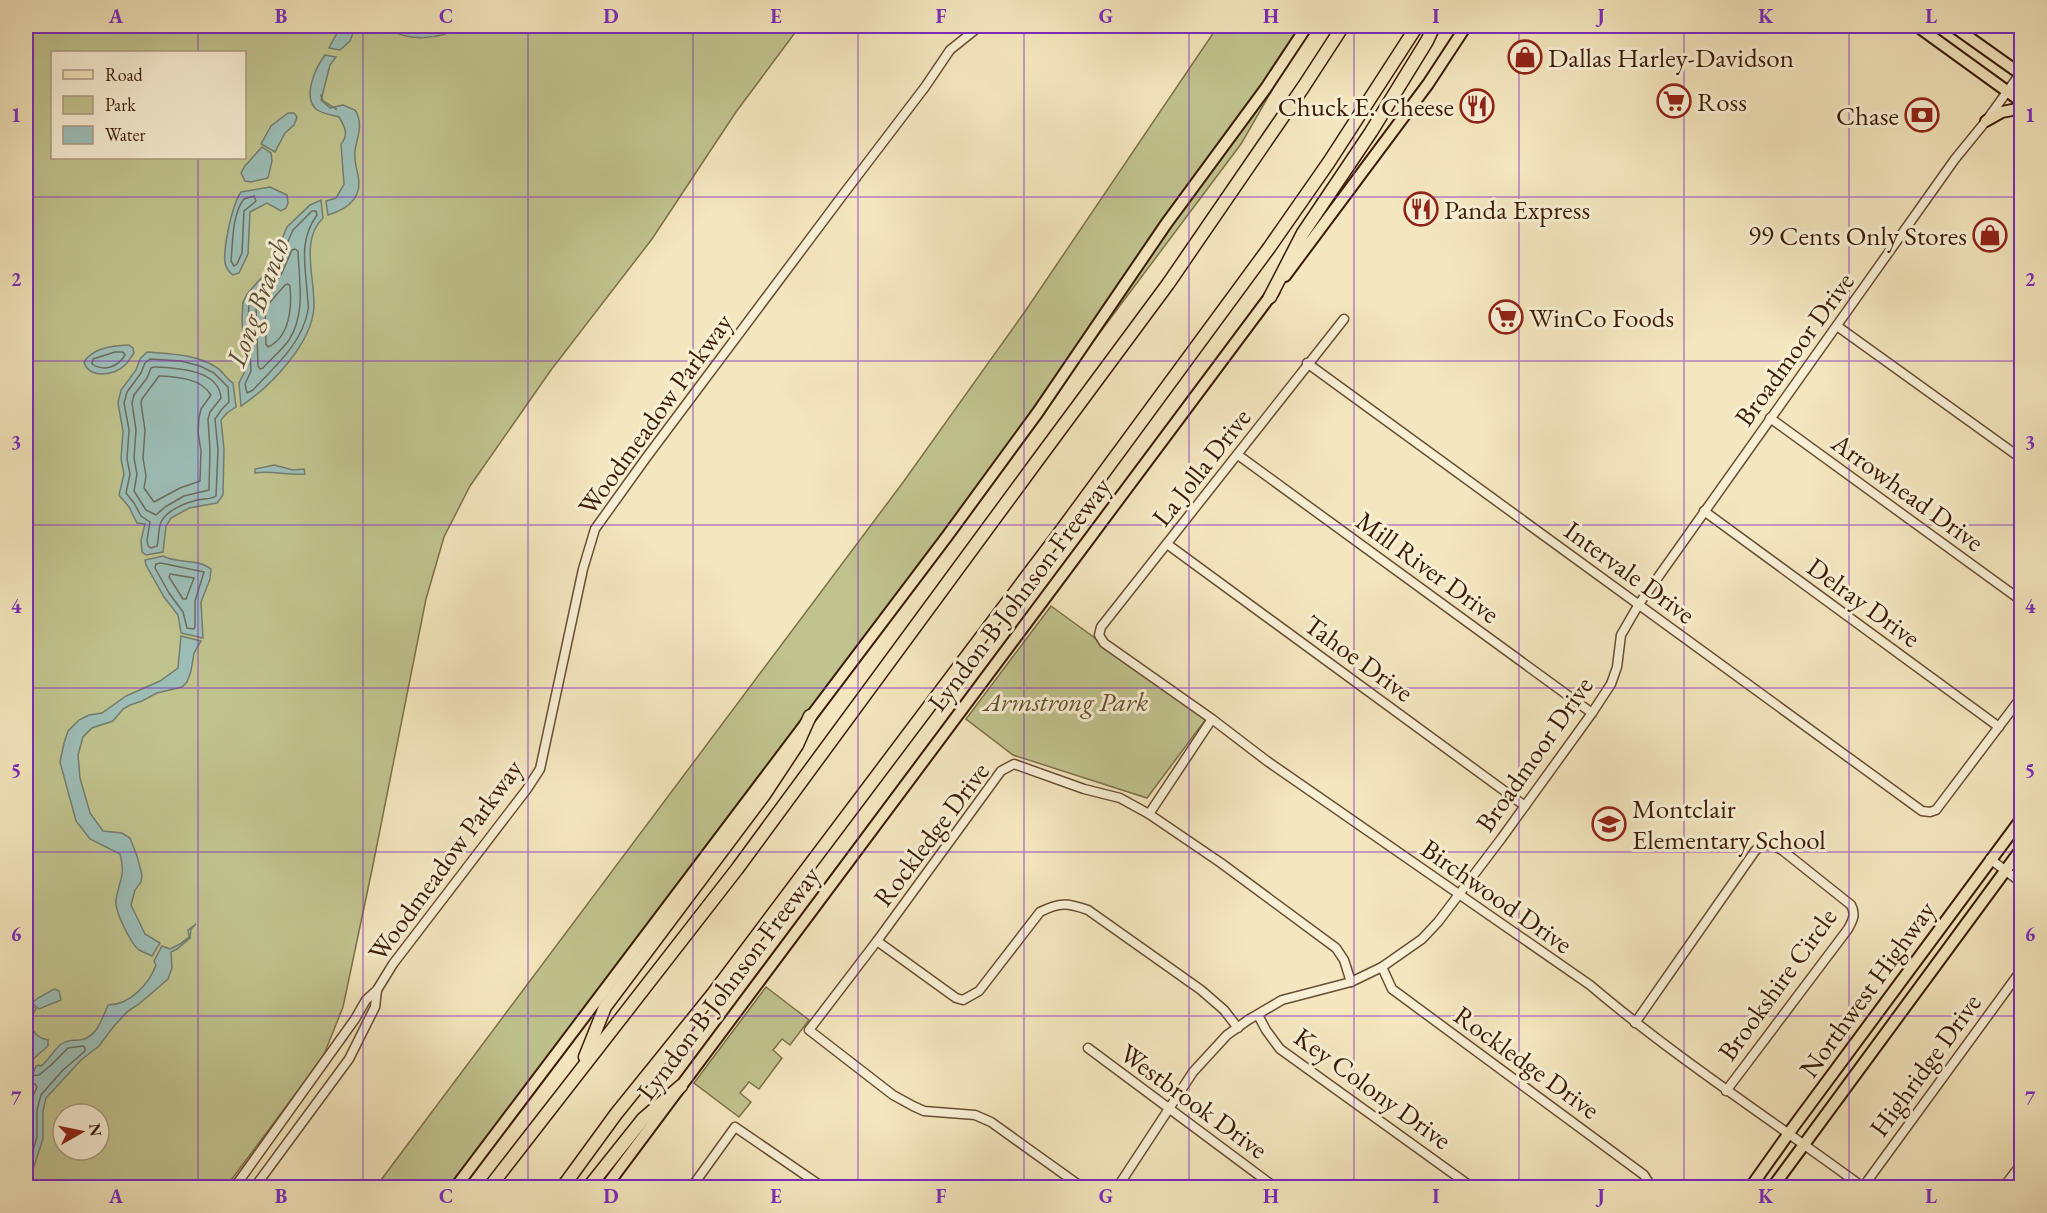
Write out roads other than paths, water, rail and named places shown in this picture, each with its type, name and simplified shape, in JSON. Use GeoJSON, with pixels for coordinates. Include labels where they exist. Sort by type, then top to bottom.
{"type":"FeatureCollection","features":[{"type":"Feature","properties":{"kind":"highway"},"geometry":{"type":"LineString","coordinates":[[489,1188],[737,869],[1154,302],[1343,26]]}},
{"type":"Feature","properties":{"kind":"highway","name":"Lyndon B Johnson Freeway"},"geometry":{"type":"LineString","coordinates":[[562,1188],[616,1114],[712,994],[1055,539],[1269,248],[1329,162],[1417,26]]}},
{"type":"Feature","properties":{"kind":"highway"},"geometry":{"type":"LineString","coordinates":[[1270,297],[1303,233],[1371,132],[1428,41],[1434,26]]}},
{"type":"Feature","properties":{"kind":"highway"},"geometry":{"type":"LineString","coordinates":[[579,1072],[606,1006],[769,787],[797,745],[810,716]]}},
{"type":"Feature","properties":{"kind":"highway"},"geometry":{"type":"LineString","coordinates":[[588,1188],[643,1119],[681,1086]]}},
{"type":"Feature","properties":{"kind":"main road"},"geometry":{"type":"LineString","coordinates":[[456,1188],[948,535],[1038,412],[1159,233],[1260,98],[1307,26]]}},
{"type":"Feature","properties":{"kind":"main road","name":"Lyndon B Johnson Freeway"},"geometry":{"type":"LineString","coordinates":[[605,1188],[1428,84],[1466,26]]}},
{"type":"Feature","properties":{"kind":"main road"},"geometry":{"type":"LineString","coordinates":[[1917,26],[2022,102]]}},
{"type":"Feature","properties":{"kind":"main road"},"geometry":{"type":"LineString","coordinates":[[1953,26],[2021,73]]}},
{"type":"Feature","properties":{"kind":"main road"},"geometry":{"type":"LineString","coordinates":[[1986,121],[2002,112],[2022,108]]}},
{"type":"Feature","properties":{"kind":"main road","name":"Northwest Highway"},"geometry":{"type":"LineString","coordinates":[[1750,1188],[2022,818]]}},
{"type":"Feature","properties":{"kind":"main road","name":"Northwest Highway"},"geometry":{"type":"LineString","coordinates":[[1772,1188],[2022,848]]}},
{"type":"Feature","properties":{"kind":"street","name":"Woodmeadow Parkway"},"geometry":{"type":"LineString","coordinates":[[234,1188],[366,1000],[377,990],[393,964],[540,769],[583,569],[595,530],[844,192],[925,87],[950,50],[980,26]]}},
{"type":"Feature","properties":{"kind":"street","name":"Broadmoor Drive"},"geometry":{"type":"LineString","coordinates":[[1117,1188],[1202,1060],[1227,1035],[1282,1000],[1330,989],[1382,967],[1422,939],[1438,922],[1525,806],[1611,684],[1617,667],[1621,635],[1639,604],[1955,159],[2021,73]]}},
{"type":"Feature","properties":{"kind":"street","name":"La Jolla Drive"},"geometry":{"type":"LineString","coordinates":[[1104,643],[1100,635],[1101,627],[1344,319]]}},
{"type":"Feature","properties":{"kind":"street"},"geometry":{"type":"LineString","coordinates":[[1837,326],[2022,459]]}},
{"type":"Feature","properties":{"kind":"street","name":"Intervale Drive"},"geometry":{"type":"LineString","coordinates":[[1307,363],[1922,811],[1936,810],[1999,727]]}},
{"type":"Feature","properties":{"kind":"street","name":"Arrowhead Drive"},"geometry":{"type":"LineString","coordinates":[[1770,418],[2022,601]]}},
{"type":"Feature","properties":{"kind":"street","name":"Mill River Drive"},"geometry":{"type":"LineString","coordinates":[[1238,455],[1592,712]]}},
{"type":"Feature","properties":{"kind":"street","name":"Delray Drive"},"geometry":{"type":"LineString","coordinates":[[1704,511],[1999,727]]}},
{"type":"Feature","properties":{"kind":"street","name":"Tahoe Drive"},"geometry":{"type":"LineString","coordinates":[[1167,544],[1525,806]]}},
{"type":"Feature","properties":{"kind":"street","name":"Birchwood Drive"},"geometry":{"type":"LineString","coordinates":[[1104,643],[1267,761],[1590,985],[1635,1023],[1726,1091],[1863,1187]]}},
{"type":"Feature","properties":{"kind":"street"},"geometry":{"type":"LineString","coordinates":[[1999,727],[2022,696]]}},
{"type":"Feature","properties":{"kind":"street"},"geometry":{"type":"LineString","coordinates":[[1149,814],[1212,719]]}},
{"type":"Feature","properties":{"kind":"street","name":"Rockledge Drive"},"geometry":{"type":"LineString","coordinates":[[1083,1188],[991,1122],[975,1115],[924,1111],[893,1095],[809,1030],[1001,771],[1014,764],[1084,789],[1120,798],[1149,814],[1221,863],[1336,948],[1344,960],[1351,982]]}},
{"type":"Feature","properties":{"kind":"street","name":"Brookshire Circle"},"geometry":{"type":"LineString","coordinates":[[1635,1023],[1755,851],[1761,845],[1772,845],[1782,850],[1851,905],[1854,917],[1848,929],[1726,1091]]}},
{"type":"Feature","properties":{"kind":"street"},"geometry":{"type":"LineString","coordinates":[[1990,859],[2022,883]]}},
{"type":"Feature","properties":{"kind":"street"},"geometry":{"type":"LineString","coordinates":[[877,941],[956,998],[963,1000],[979,991],[1040,912],[1055,905],[1069,903],[1088,910],[1201,990],[1224,1010],[1238,1028]]}},
{"type":"Feature","properties":{"kind":"street","name":"Rockledge Drive"},"geometry":{"type":"LineString","coordinates":[[1382,967],[1392,989],[1644,1175],[1652,1188]]}},
{"type":"Feature","properties":{"kind":"street","name":"Highridge Drive"},"geometry":{"type":"LineString","coordinates":[[1863,1187],[2022,969]]}},
{"type":"Feature","properties":{"kind":"street","name":"Woodmeadow Parkway"},"geometry":{"type":"LineString","coordinates":[[254,1188],[349,1059],[375,1007],[377,990]]}},
{"type":"Feature","properties":{"kind":"street","name":"Key Colony Drive"},"geometry":{"type":"LineString","coordinates":[[1258,1015],[1280,1049],[1473,1188]]}},
{"type":"Feature","properties":{"kind":"street","name":"Westbrook Drive"},"geometry":{"type":"LineString","coordinates":[[1088,1048],[1276,1188]]}},
{"type":"Feature","properties":{"kind":"street"},"geometry":{"type":"LineString","coordinates":[[691,1188],[735,1127],[824,1188]]}},
{"type":"Feature","properties":{"kind":"street"},"geometry":{"type":"LineString","coordinates":[[2003,1188],[2022,1163]]}},
{"type":"Feature","properties":{"kind":"water"},"geometry":{"type":"Polygon","coordinates":[[[339,26],[360,26],[353,33],[350,41],[340,50],[329,48],[338,31],[339,26]]]}},
{"type":"Feature","properties":{"kind":"water"},"geometry":{"type":"Polygon","coordinates":[[[389,26],[459,26],[444,34],[423,38],[402,35],[389,26]]]}},
{"type":"Feature","properties":{"kind":"water"},"geometry":{"type":"Polygon","coordinates":[[[325,55],[336,57],[330,65],[321,100],[330,108],[343,105],[355,110],[359,120],[355,154],[358,190],[348,206],[328,215],[326,201],[336,198],[344,184],[341,144],[345,134],[339,117],[316,109],[310,97],[312,82],[325,55]]]}},
{"type":"Feature","properties":{"kind":"water"},"geometry":{"type":"Polygon","coordinates":[[[288,113],[294,113],[297,117],[275,152],[261,144],[271,126],[288,113]]]}},
{"type":"Feature","properties":{"kind":"water"},"geometry":{"type":"Polygon","coordinates":[[[262,147],[271,153],[272,161],[268,178],[245,181],[241,173],[262,147]]]}},
{"type":"Feature","properties":{"kind":"water"},"geometry":{"type":"Polygon","coordinates":[[[270,187],[287,195],[286,208],[281,211],[267,203],[250,212],[248,254],[239,273],[233,275],[226,267],[225,247],[234,206],[241,192],[270,187]]]}},
{"type":"Feature","properties":{"kind":"water"},"geometry":{"type":"Polygon","coordinates":[[[321,200],[323,218],[316,227],[310,248],[314,307],[306,335],[288,363],[264,388],[241,406],[239,383],[245,371],[243,302],[270,268],[287,227],[310,205],[321,200]]]}},
{"type":"Feature","properties":{"kind":"water"},"geometry":{"type":"Polygon","coordinates":[[[129,345],[133,348],[134,353],[121,369],[115,372],[97,373],[91,371],[84,362],[98,350],[129,345]]]}},
{"type":"Feature","properties":{"kind":"water"},"geometry":{"type":"Polygon","coordinates":[[[147,352],[191,357],[216,367],[233,383],[236,407],[221,420],[224,449],[223,495],[217,503],[189,508],[171,518],[166,526],[163,552],[146,555],[142,552],[141,540],[145,524],[137,523],[129,507],[119,495],[124,474],[121,459],[123,431],[118,403],[121,390],[136,370],[140,359],[147,352]]]}},
{"type":"Feature","properties":{"kind":"water"},"geometry":{"type":"Polygon","coordinates":[[[274,465],[293,470],[304,469],[305,474],[255,473],[255,469],[274,465]]]}},
{"type":"Feature","properties":{"kind":"water"},"geometry":{"type":"Polygon","coordinates":[[[163,556],[200,563],[211,569],[210,579],[201,602],[203,638],[181,633],[178,615],[164,597],[146,565],[145,560],[163,556]]]}},
{"type":"Feature","properties":{"kind":"water"},"geometry":{"type":"Polygon","coordinates":[[[181,636],[201,641],[194,653],[187,682],[182,687],[157,693],[130,705],[123,709],[113,721],[92,728],[83,737],[78,755],[80,778],[90,813],[103,831],[122,833],[130,838],[137,856],[142,875],[131,905],[145,934],[160,943],[152,956],[136,947],[124,927],[116,905],[122,873],[120,854],[90,839],[76,821],[60,762],[68,731],[79,720],[89,715],[102,713],[126,696],[160,681],[178,668],[181,636]]]}},
{"type":"Feature","properties":{"kind":"water"},"geometry":{"type":"Polygon","coordinates":[[[196,924],[191,929],[190,938],[171,952],[172,968],[168,979],[128,1011],[99,1046],[81,1060],[46,1098],[43,1111],[43,1139],[31,1175],[34,1187],[26,1187],[26,1071],[31,1068],[34,1071],[36,1066],[41,1066],[62,1043],[90,1036],[98,1027],[108,1005],[124,1001],[144,986],[153,972],[156,965],[154,961],[162,946],[170,949],[180,944],[189,937],[188,930],[196,924]]]}},
{"type":"Feature","properties":{"kind":"water"},"geometry":{"type":"Polygon","coordinates":[[[54,989],[59,991],[61,1000],[39,1009],[32,1003],[38,998],[54,989]]]}},
{"type":"Feature","properties":{"kind":"water"},"geometry":{"type":"Polygon","coordinates":[[[31,1004],[36,1009],[29,1020],[35,1033],[48,1040],[48,1046],[33,1059],[26,1061],[26,1010],[31,1004]]]}},
{"type":"Feature","properties":{"kind":"waterway","name":"Long Branch"},"geometry":{"type":"LineString","coordinates":[[321,95],[323,101],[336,109]]}},
{"type":"Feature","properties":{"kind":"place","name":"Dallas Harley-Davidson"},"geometry":{"type":"Point","coordinates":[1525,57]}},
{"type":"Feature","properties":{"kind":"place","name":"Ross"},"geometry":{"type":"Point","coordinates":[1674,101]}},
{"type":"Feature","properties":{"kind":"place","name":"Chuck E. Cheese"},"geometry":{"type":"Point","coordinates":[1477,106]}},
{"type":"Feature","properties":{"kind":"place","name":"Chase"},"geometry":{"type":"Point","coordinates":[1922,115]}},
{"type":"Feature","properties":{"kind":"place","name":"Panda Express"},"geometry":{"type":"Point","coordinates":[1421,209]}},
{"type":"Feature","properties":{"kind":"place","name":"99 Cents Only Stores"},"geometry":{"type":"Point","coordinates":[1990,235]}},
{"type":"Feature","properties":{"kind":"place","name":"WinCo Foods"},"geometry":{"type":"Point","coordinates":[1506,317]}},
{"type":"Feature","properties":{"kind":"place","name":"Montclair Elementary School"},"geometry":{"type":"Point","coordinates":[1609,824]}},
{"type":"Feature","properties":{"kind":"park label","name":"Armstrong Park"},"geometry":{"type":"Point","coordinates":[1066,701]}}]}
